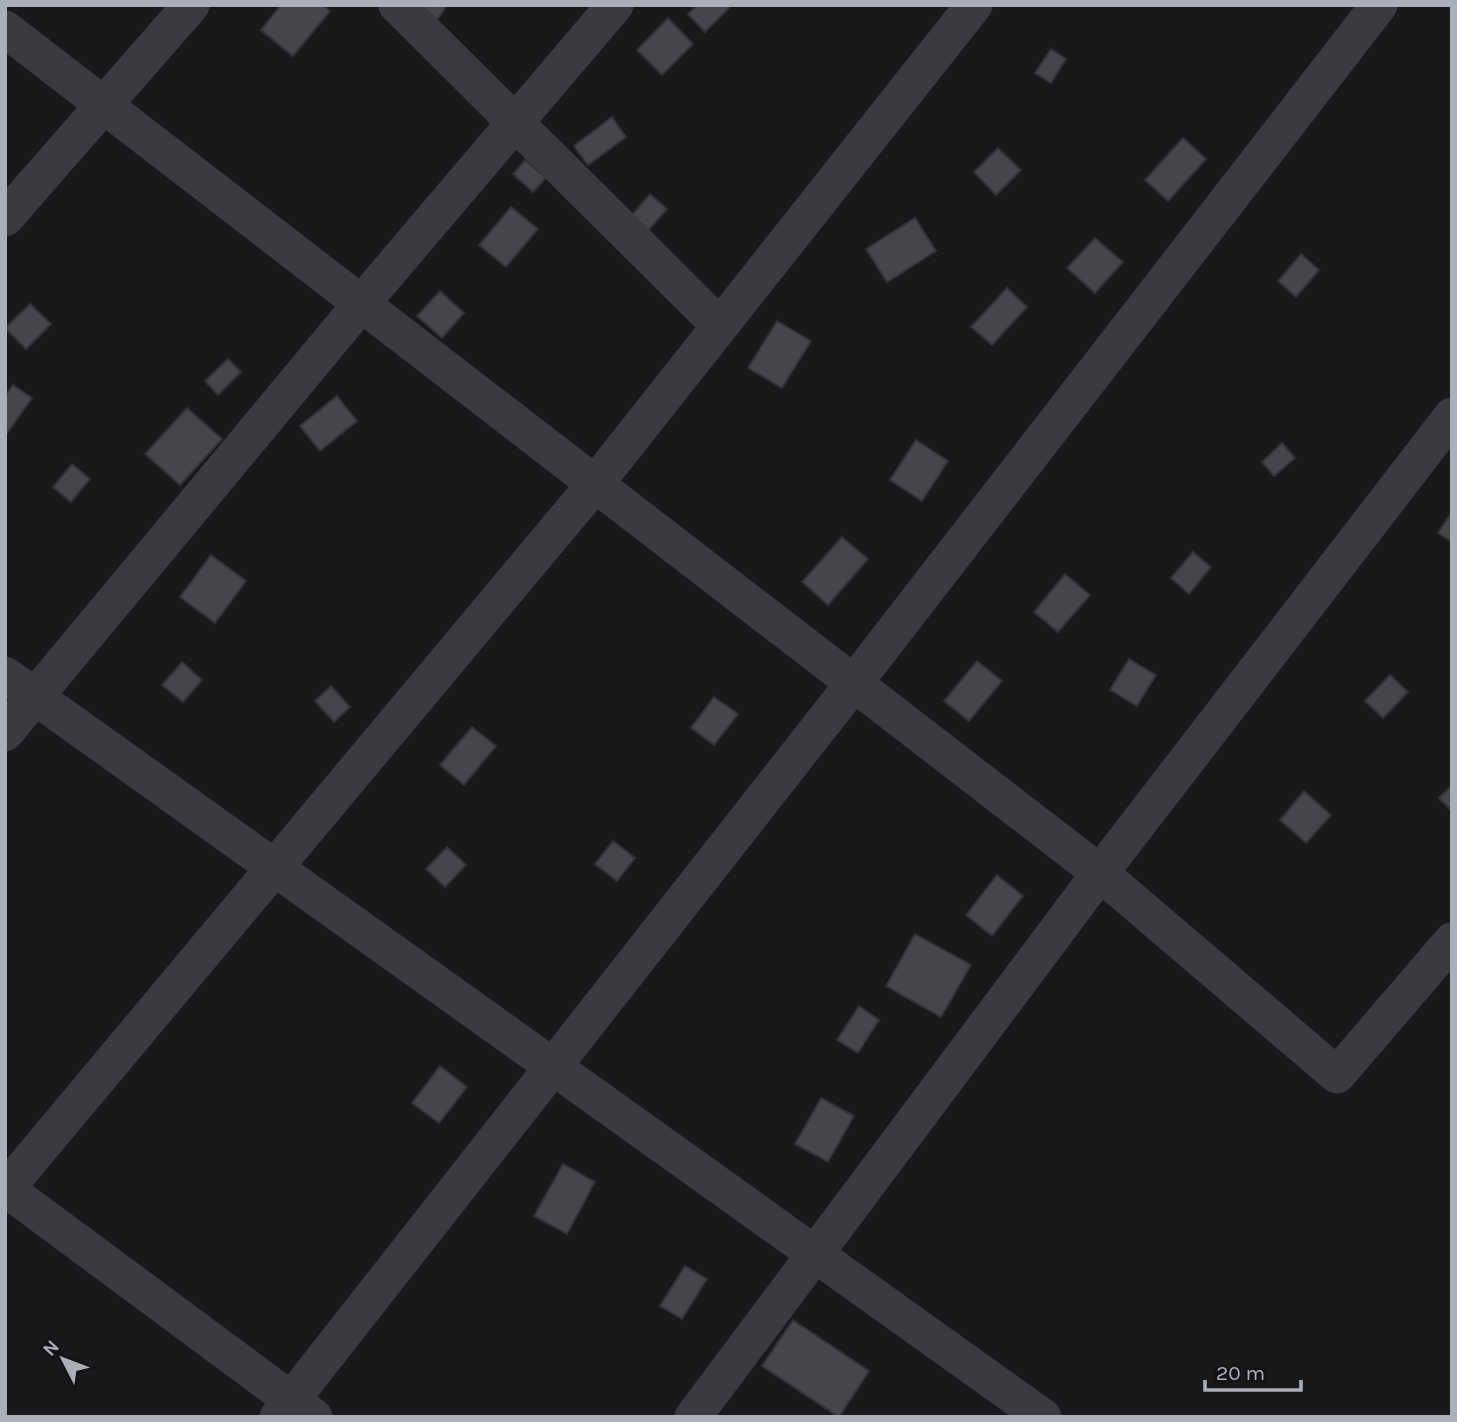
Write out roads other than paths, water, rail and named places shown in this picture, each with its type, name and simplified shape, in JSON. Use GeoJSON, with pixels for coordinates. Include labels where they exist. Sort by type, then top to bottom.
{"type":"FeatureCollection","features":[{"type":"Feature","properties":{"kind":"street"},"geometry":{"type":"LineString","coordinates":[[5,218],[191,5]]}},
{"type":"Feature","properties":{"kind":"street"},"geometry":{"type":"LineString","coordinates":[[397,5],[720,326]]}},
{"type":"Feature","properties":{"kind":"street"},"geometry":{"type":"LineString","coordinates":[[5,733],[361,303],[615,5]]}},
{"type":"Feature","properties":{"kind":"street"},"geometry":{"type":"LineString","coordinates":[[974,5],[595,484],[6,1189],[295,1411],[553,1066],[1379,5]]}},
{"type":"Feature","properties":{"kind":"street"},"geometry":{"type":"LineString","coordinates":[[5,29],[1100,873],[1338,1074],[1452,941]]}},
{"type":"Feature","properties":{"kind":"street"},"geometry":{"type":"LineString","coordinates":[[693,1417],[1100,873],[1452,416]]}},
{"type":"Feature","properties":{"kind":"street"},"geometry":{"type":"LineString","coordinates":[[5,675],[1042,1417]]}}]}
